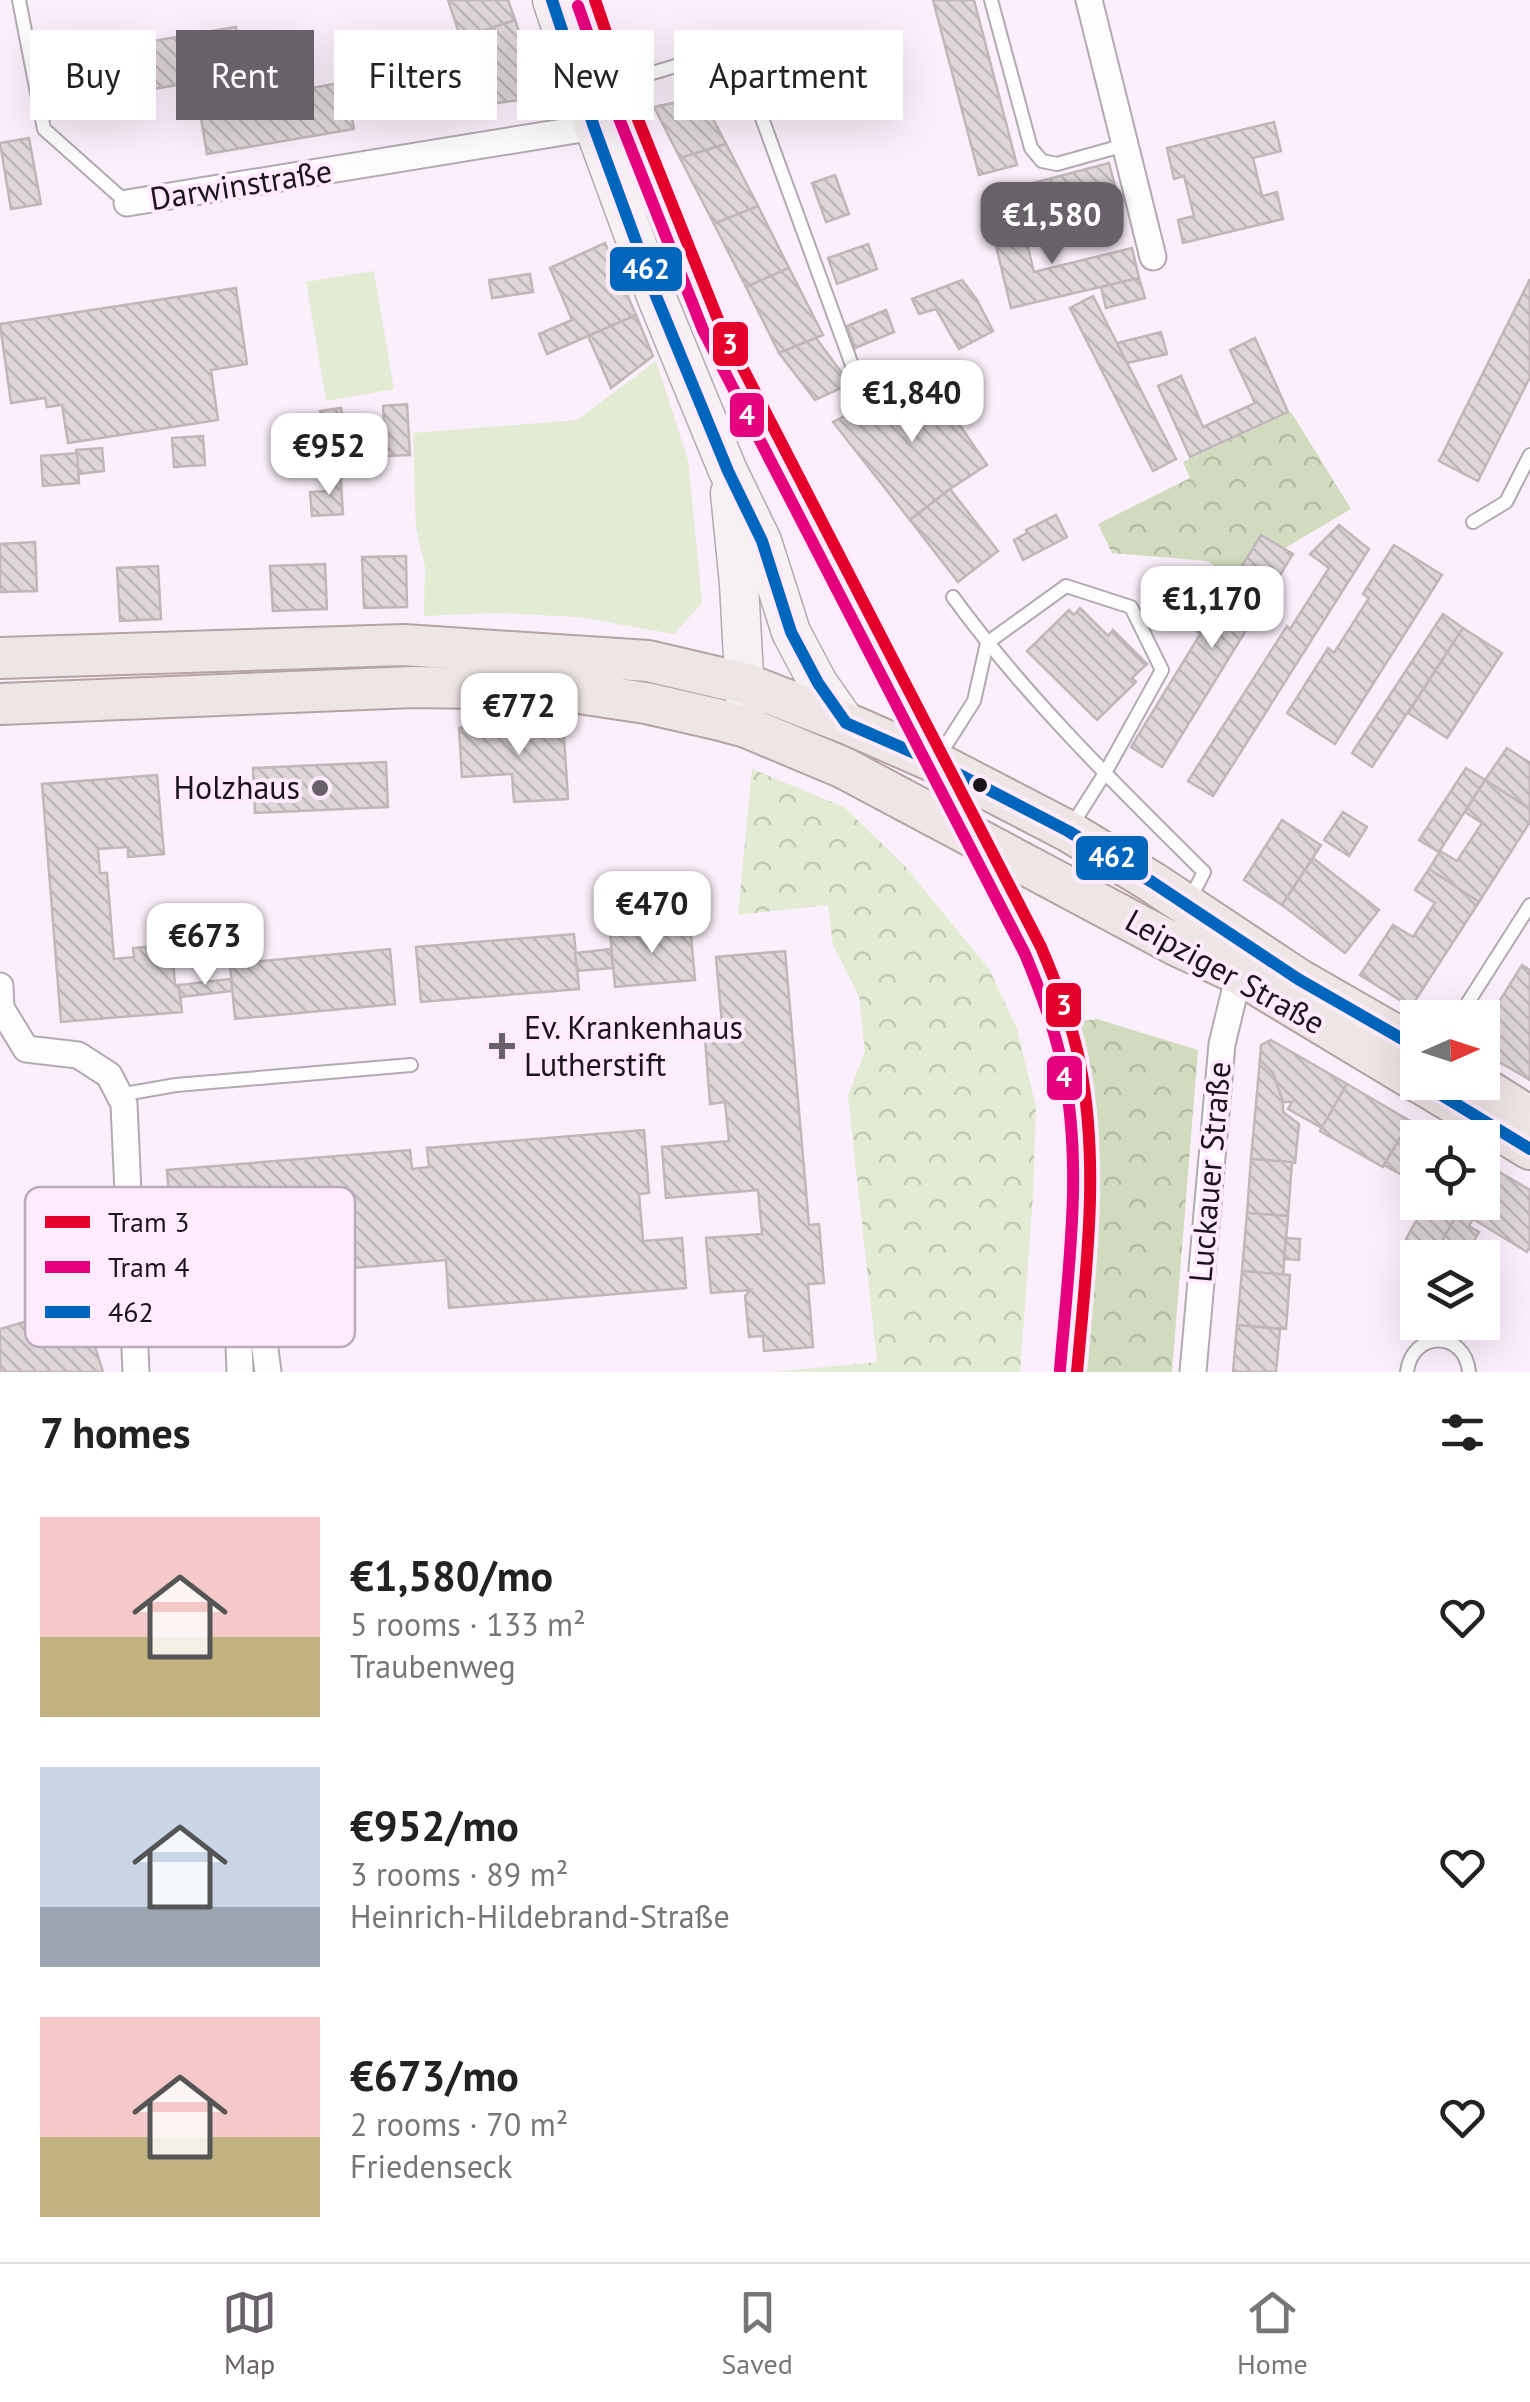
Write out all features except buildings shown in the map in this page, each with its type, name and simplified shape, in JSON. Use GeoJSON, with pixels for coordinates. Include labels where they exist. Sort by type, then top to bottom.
{"type":"FeatureCollection","features":[{"type":"Feature","properties":{"kind":"main road","name":"Leipziger Straße"},"geometry":{"type":"LineString","coordinates":[[0,658],[404,645],[648,661],[746,684],[935,762],[1068,831],[1298,978],[1400,1038]]}},
{"type":"Feature","properties":{"kind":"main road","name":"Leipziger Straße"},"geometry":{"type":"LineString","coordinates":[[0,704],[414,687],[552,689],[646,703],[746,727],[844,768],[1238,974],[1400,1071]]}},
{"type":"Feature","properties":{"kind":"main road"},"geometry":{"type":"LineString","coordinates":[[1500,1098],[1530,1117]]}},
{"type":"Feature","properties":{"kind":"main road","name":"Leipziger Straße"},"geometry":{"type":"LineString","coordinates":[[1448,1100],[1530,1149]]}},
{"type":"Feature","properties":{"kind":"street"},"geometry":{"type":"LineString","coordinates":[[552,0],[562,30]]}},
{"type":"Feature","properties":{"kind":"street"},"geometry":{"type":"LineString","coordinates":[[1089,0],[1154,256]]}},
{"type":"Feature","properties":{"kind":"street","name":"Darwinstraße"},"geometry":{"type":"LineString","coordinates":[[127,204],[544,120]]}},
{"type":"Feature","properties":{"kind":"street"},"geometry":{"type":"LineString","coordinates":[[592,120],[656,296],[728,471],[762,540],[792,632],[818,683],[846,723]]}},
{"type":"Feature","properties":{"kind":"street"},"geometry":{"type":"LineString","coordinates":[[728,471],[740,584],[746,727]]}},
{"type":"Feature","properties":{"kind":"street","name":"Luckauer Straße"},"geometry":{"type":"LineString","coordinates":[[1192,1372],[1222,1044],[1238,974]]}},
{"type":"Feature","properties":{"kind":"street"},"geometry":{"type":"LineString","coordinates":[[0,986],[1,1008],[26,1048],[78,1055],[109,1075],[124,1104],[128,1187]]}},
{"type":"Feature","properties":{"kind":"street"},"geometry":{"type":"LineString","coordinates":[[135,1347],[136,1372]]}},
{"type":"Feature","properties":{"kind":"street"},"geometry":{"type":"LineString","coordinates":[[239,1347],[240,1372]]}},
{"type":"Feature","properties":{"kind":"street"},"geometry":{"type":"LineString","coordinates":[[265,1347],[268,1372]]}},
{"type":"Feature","properties":{"kind":"lane","name":"Darwinstraße"},"geometry":{"type":"LineString","coordinates":[[19,0],[44,129],[127,204]]}},
{"type":"Feature","properties":{"kind":"lane"},"geometry":{"type":"LineString","coordinates":[[991,0],[1031,148],[1042,161],[1057,164],[1125,145]]}},
{"type":"Feature","properties":{"kind":"lane"},"geometry":{"type":"LineString","coordinates":[[654,82],[722,52],[736,57],[856,376]]}},
{"type":"Feature","properties":{"kind":"lane"},"geometry":{"type":"LineString","coordinates":[[1473,522],[1506,502],[1530,455]]}},
{"type":"Feature","properties":{"kind":"lane"},"geometry":{"type":"LineString","coordinates":[[935,762],[974,701],[987,643],[1066,586],[1131,607],[1162,670],[1068,831]]}},
{"type":"Feature","properties":{"kind":"lane"},"geometry":{"type":"LineString","coordinates":[[953,597],[987,643],[1105,773],[1204,872],[1188,906]]}},
{"type":"Feature","properties":{"kind":"lane"},"geometry":{"type":"LineString","coordinates":[[1469,1000],[1530,905]]}},
{"type":"Feature","properties":{"kind":"lane"},"geometry":{"type":"LineString","coordinates":[[119,1095],[176,1085],[411,1065]]}},
{"type":"Feature","properties":{"kind":"lane"},"geometry":{"type":"LineString","coordinates":[[1407,1372],[1414,1351],[1422,1344],[1441,1340],[1459,1348],[1469,1372]]}},
{"type":"Feature","properties":{"kind":"green space"},"geometry":{"type":"Polygon","coordinates":[[[374,271],[394,389],[326,401],[306,282],[374,271]]]}},
{"type":"Feature","properties":{"kind":"green space"},"geometry":{"type":"Polygon","coordinates":[[[656,361],[688,460],[702,603],[674,634],[577,617],[496,613],[424,616],[425,567],[416,528],[413,433],[577,420],[656,361]]]}},
{"type":"Feature","properties":{"kind":"green space"},"geometry":{"type":"Polygon","coordinates":[[[1291,412],[1351,509],[1234,578],[1207,561],[1112,553],[1098,524],[1190,478],[1183,462],[1291,412]]]}},
{"type":"Feature","properties":{"kind":"green space"},"geometry":{"type":"Polygon","coordinates":[[[752,769],[844,807],[904,865],[989,969],[1017,1029],[1036,1107],[1020,1372],[774,1372],[877,1362],[848,1096],[865,1051],[859,996],[833,945],[828,905],[738,915],[752,769]]]}},
{"type":"Feature","properties":{"kind":"green space"},"geometry":{"type":"Polygon","coordinates":[[[1097,1019],[1198,1050],[1172,1372],[1084,1372],[1097,1181],[1092,1084],[1079,1022],[1097,1019]]]}},
{"type":"Feature","properties":{"kind":"tram line","name":"3"},"geometry":{"type":"LineString","coordinates":[[595,0],[623,82],[719,322],[1041,947],[1064,1004],[1080,1064],[1089,1141],[1089,1218],[1077,1372]]}},
{"type":"Feature","properties":{"kind":"tram line","name":"4"},"geometry":{"type":"LineString","coordinates":[[578,6],[703,330],[1025,954],[1046,1008],[1062,1064],[1072,1140],[1072,1217],[1060,1370]]}},
{"type":"Feature","properties":{"kind":"transit line","name":"462"},"geometry":{"type":"LineString","coordinates":[[552,0],[656,296],[728,471],[762,541],[791,632],[818,683],[846,723],[935,762],[1068,831],[1298,979],[1400,1038]]}},
{"type":"Feature","properties":{"kind":"transit line","name":"462"},"geometry":{"type":"LineString","coordinates":[[1450,1100],[1530,1149]]}},
{"type":"Feature","properties":{"kind":"place","name":"Holzhaus"},"geometry":{"type":"Point","coordinates":[320,788]}},
{"type":"Feature","properties":{"kind":"place","name":"Ev. Krankenhaus Lutherstift"},"geometry":{"type":"Point","coordinates":[502,1046]}}]}
